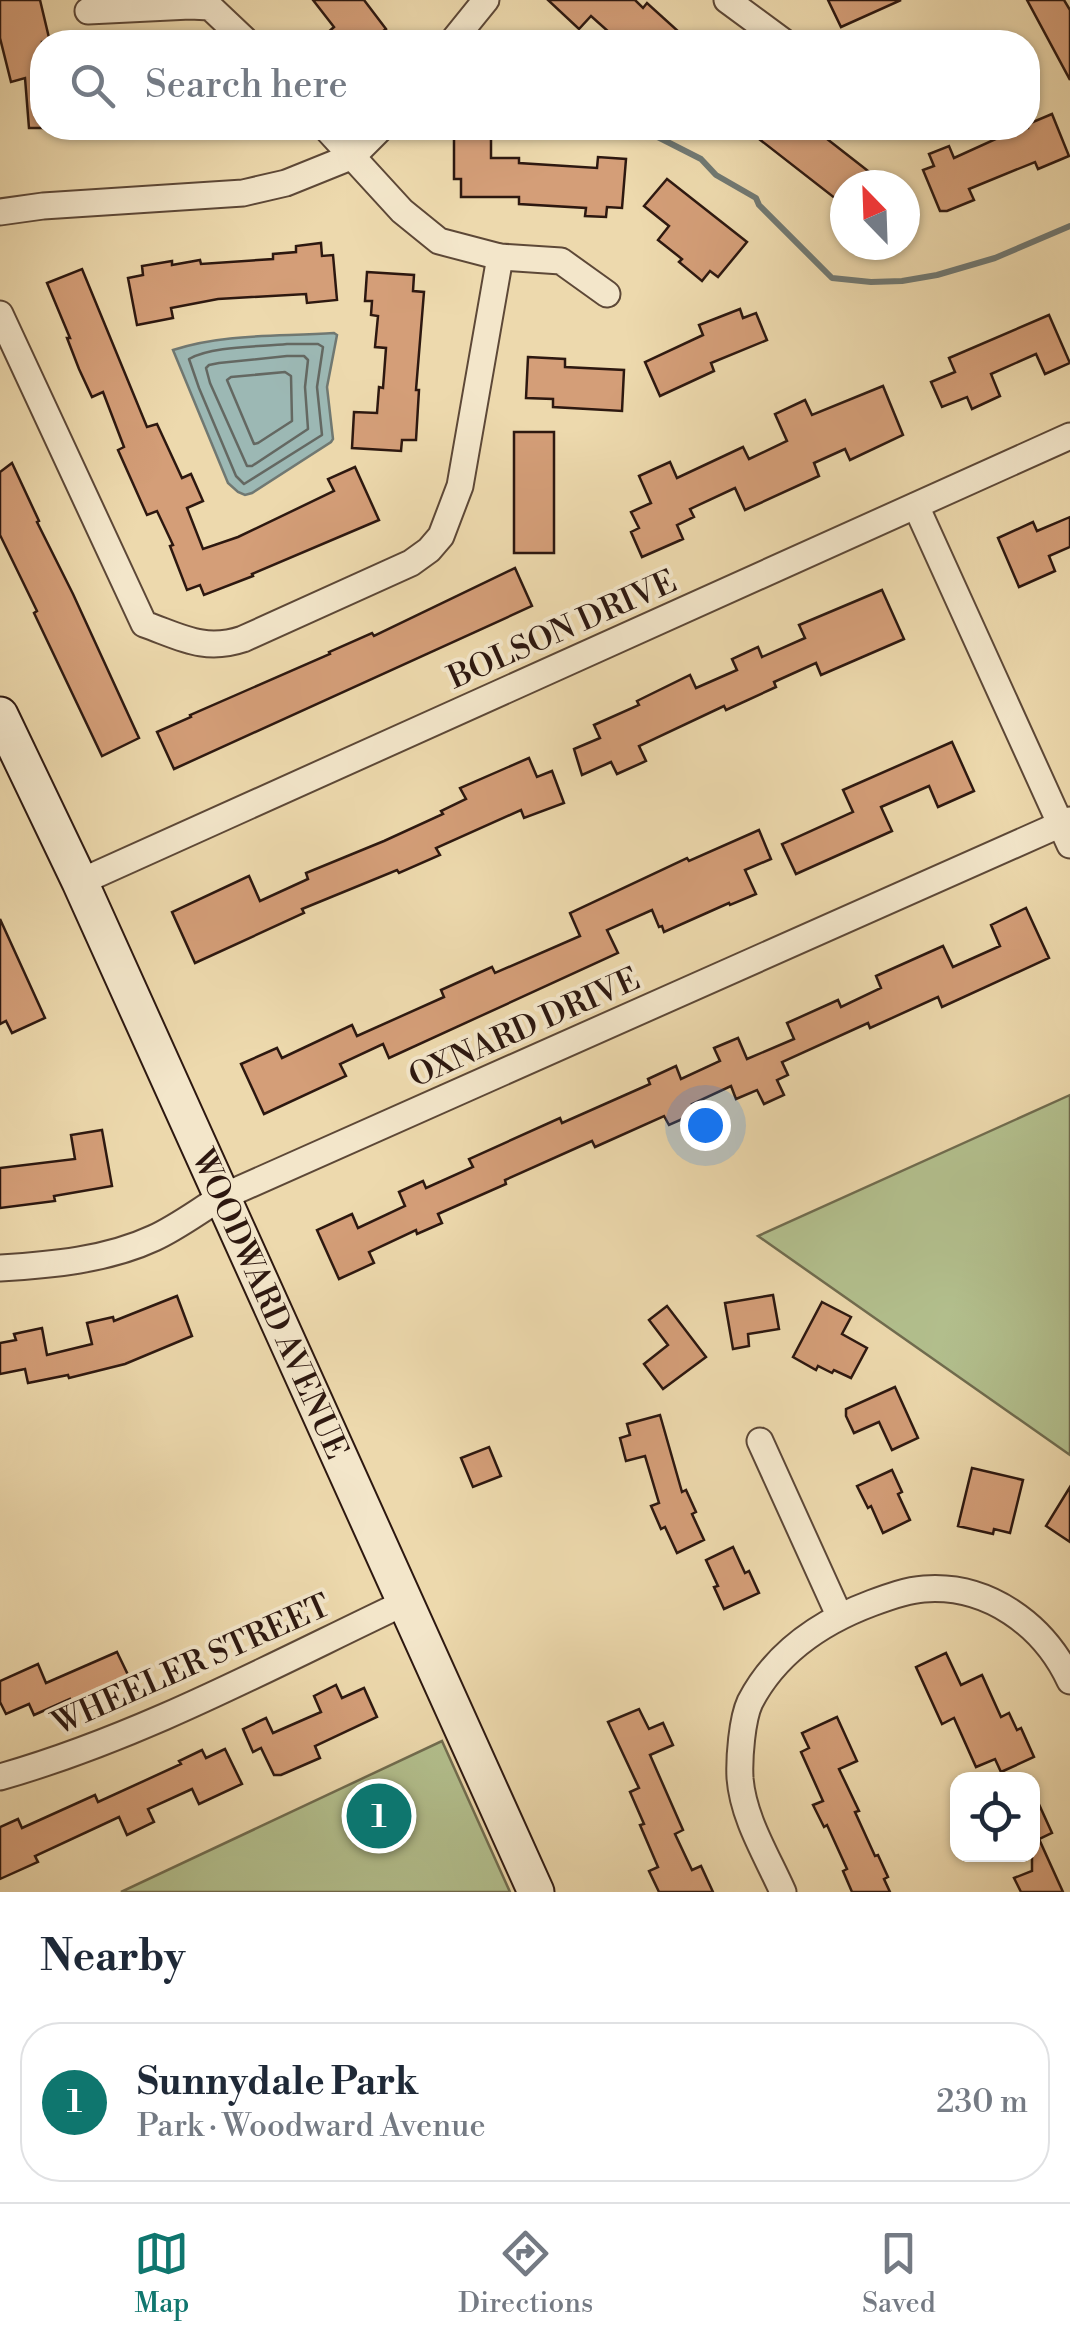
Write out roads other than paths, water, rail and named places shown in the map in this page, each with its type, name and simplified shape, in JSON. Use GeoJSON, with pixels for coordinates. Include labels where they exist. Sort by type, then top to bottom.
{"type":"FeatureCollection","features":[{"type":"Feature","properties":{"kind":"main road","name":"WOODWARD AVENUE"},"geometry":{"type":"LineString","coordinates":[[0,715],[9,758],[80,882],[536,1892]]}},
{"type":"Feature","properties":{"kind":"street"},"geometry":{"type":"LineString","coordinates":[[462,30],[486,0]]}},
{"type":"Feature","properties":{"kind":"street"},"geometry":{"type":"LineString","coordinates":[[727,0],[768,30]]}},
{"type":"Feature","properties":{"kind":"street"},"geometry":{"type":"LineString","coordinates":[[88,12],[210,7],[234,30]]}},
{"type":"Feature","properties":{"kind":"street"},"geometry":{"type":"LineString","coordinates":[[338,140],[402,211],[440,241],[500,258],[562,262],[607,294]]}},
{"type":"Feature","properties":{"kind":"street"},"geometry":{"type":"LineString","coordinates":[[0,212],[243,194],[286,183],[353,156],[368,140]]}},
{"type":"Feature","properties":{"kind":"street"},"geometry":{"type":"LineString","coordinates":[[0,314],[144,624],[205,645],[230,643],[411,563],[430,550],[441,536],[460,486],[500,258]]}},
{"type":"Feature","properties":{"kind":"street","name":"BOLSON DRIVE"},"geometry":{"type":"LineString","coordinates":[[80,882],[1070,436]]}},
{"type":"Feature","properties":{"kind":"street"},"geometry":{"type":"LineString","coordinates":[[916,506],[1067,830]]}},
{"type":"Feature","properties":{"kind":"street","name":"OXNARD DRIVE"},"geometry":{"type":"LineString","coordinates":[[0,1268],[44,1265],[120,1250],[154,1238],[222,1197],[1067,830]]}},
{"type":"Feature","properties":{"kind":"street"},"geometry":{"type":"LineString","coordinates":[[760,1441],[839,1615]]}},
{"type":"Feature","properties":{"kind":"street"},"geometry":{"type":"LineString","coordinates":[[784,1892],[743,1798],[740,1755],[749,1705],[786,1654],[839,1615],[924,1588],[965,1592],[1020,1617],[1043,1638],[1070,1681]]}},
{"type":"Feature","properties":{"kind":"street","name":"WHEELER STREET"},"geometry":{"type":"LineString","coordinates":[[0,1777],[117,1737],[406,1602]]}},
{"type":"Feature","properties":{"kind":"water"},"geometry":{"type":"Polygon","coordinates":[[[337,335],[327,387],[333,439],[252,493],[238,492],[228,483],[173,350],[232,338],[337,335]]]}},
{"type":"Feature","properties":{"kind":"waterway"},"geometry":{"type":"LineString","coordinates":[[664,140],[701,159],[716,175],[756,198],[832,278],[871,282],[937,275],[995,258],[1070,226]]}},
{"type":"Feature","properties":{"kind":"place","name":"Sunnydale Park"},"geometry":{"type":"Point","coordinates":[379,1816]}}]}
